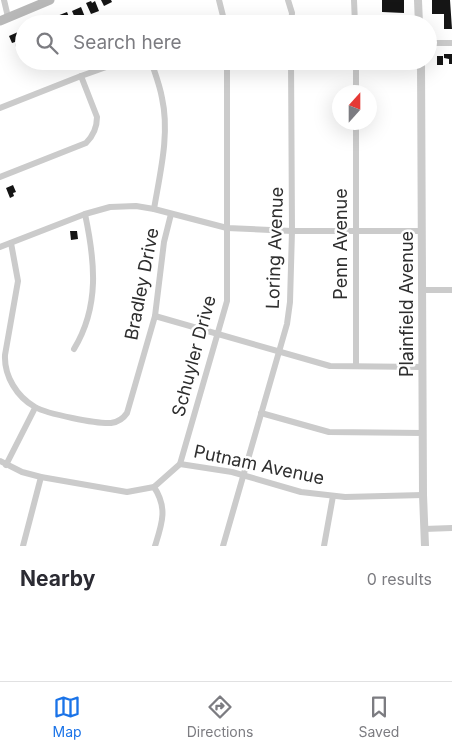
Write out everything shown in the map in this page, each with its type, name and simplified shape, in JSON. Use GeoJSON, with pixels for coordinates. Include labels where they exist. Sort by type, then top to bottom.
{"type":"FeatureCollection","features":[{"type":"Feature","properties":{"kind":"main road"},"geometry":{"type":"LineString","coordinates":[[4,19],[50,0]]}},
{"type":"Feature","properties":{"kind":"street"},"geometry":{"type":"LineString","coordinates":[[4,0],[4,19]]}},
{"type":"Feature","properties":{"kind":"street"},"geometry":{"type":"LineString","coordinates":[[220,0],[223,15]]}},
{"type":"Feature","properties":{"kind":"street"},"geometry":{"type":"LineString","coordinates":[[288,0],[292,15]]}},
{"type":"Feature","properties":{"kind":"street"},"geometry":{"type":"LineString","coordinates":[[354,0],[355,15]]}},
{"type":"Feature","properties":{"kind":"street"},"geometry":{"type":"LineString","coordinates":[[418,0],[419,15]]}},
{"type":"Feature","properties":{"kind":"street"},"geometry":{"type":"LineString","coordinates":[[437,43],[452,43]]}},
{"type":"Feature","properties":{"kind":"street"},"geometry":{"type":"LineString","coordinates":[[0,108],[98,70]]}},
{"type":"Feature","properties":{"kind":"street"},"geometry":{"type":"LineString","coordinates":[[154,70],[162,99],[165,131],[162,165],[154,209]]}},
{"type":"Feature","properties":{"kind":"street","name":"Schuyler Drive"},"geometry":{"type":"LineString","coordinates":[[180,464],[227,301],[227,70]]}},
{"type":"Feature","properties":{"kind":"street","name":"Loring Avenue"},"geometry":{"type":"LineString","coordinates":[[223,546],[287,324],[290,302],[292,231],[291,70]]}},
{"type":"Feature","properties":{"kind":"street"},"geometry":{"type":"LineString","coordinates":[[356,70],[356,85]]}},
{"type":"Feature","properties":{"kind":"street","name":"Plainfield Avenue"},"geometry":{"type":"LineString","coordinates":[[421,70],[423,495],[425,546]]}},
{"type":"Feature","properties":{"kind":"street"},"geometry":{"type":"LineString","coordinates":[[0,177],[86,143],[91,137],[98,118],[81,76]]}},
{"type":"Feature","properties":{"kind":"street","name":"Penn Avenue"},"geometry":{"type":"LineString","coordinates":[[356,130],[356,366]]}},
{"type":"Feature","properties":{"kind":"street"},"geometry":{"type":"LineString","coordinates":[[0,247],[85,214],[110,207],[136,206],[227,228],[292,231],[422,231]]}},
{"type":"Feature","properties":{"kind":"street"},"geometry":{"type":"LineString","coordinates":[[74,349],[80,340],[92,304],[94,286],[92,251],[85,214]]}},
{"type":"Feature","properties":{"kind":"street","name":"Bradley Drive"},"geometry":{"type":"LineString","coordinates":[[11,242],[18,281],[5,362],[11,382],[18,393],[35,408],[58,415],[106,423],[113,422],[124,417],[155,316],[162,258],[171,214]]}},
{"type":"Feature","properties":{"kind":"street"},"geometry":{"type":"LineString","coordinates":[[422,290],[452,290]]}},
{"type":"Feature","properties":{"kind":"street"},"geometry":{"type":"LineString","coordinates":[[155,316],[330,366],[423,367]]}},
{"type":"Feature","properties":{"kind":"street"},"geometry":{"type":"LineString","coordinates":[[35,408],[3,463],[22,472],[128,492],[154,487],[180,464]]}},
{"type":"Feature","properties":{"kind":"street"},"geometry":{"type":"LineString","coordinates":[[262,413],[328,432],[423,433]]}},
{"type":"Feature","properties":{"kind":"street","name":"Putnam Avenue"},"geometry":{"type":"LineString","coordinates":[[180,464],[232,472],[301,492],[333,496],[423,495]]}},
{"type":"Feature","properties":{"kind":"street"},"geometry":{"type":"LineString","coordinates":[[23,546],[41,477]]}},
{"type":"Feature","properties":{"kind":"street"},"geometry":{"type":"LineString","coordinates":[[154,487],[160,495],[164,516],[155,546]]}},
{"type":"Feature","properties":{"kind":"street"},"geometry":{"type":"LineString","coordinates":[[324,546],[333,496]]}},
{"type":"Feature","properties":{"kind":"street"},"geometry":{"type":"LineString","coordinates":[[424,529],[452,528]]}},
{"type":"Feature","properties":{"kind":"building"},"geometry":{"type":"Polygon","coordinates":[[[101,0],[111,0],[112,2],[104,6],[101,0]]]}},
{"type":"Feature","properties":{"kind":"building"},"geometry":{"type":"Polygon","coordinates":[[[382,0],[404,0],[404,13],[382,12],[382,0]]]}},
{"type":"Feature","properties":{"kind":"building"},"geometry":{"type":"Polygon","coordinates":[[[432,0],[450,0],[452,29],[444,29],[444,14],[432,14],[432,0]]]}},
{"type":"Feature","properties":{"kind":"building"},"geometry":{"type":"Polygon","coordinates":[[[91,1],[92,3],[95,1],[99,11],[91,14],[86,3],[91,1]]]}},
{"type":"Feature","properties":{"kind":"building"},"geometry":{"type":"Polygon","coordinates":[[[81,7],[84,15],[74,15],[72,11],[81,7]]]}},
{"type":"Feature","properties":{"kind":"building"},"geometry":{"type":"Polygon","coordinates":[[[15,33],[15,42],[12,43],[9,36],[15,33]]]}},
{"type":"Feature","properties":{"kind":"building"},"geometry":{"type":"Polygon","coordinates":[[[444,54],[452,54],[452,64],[449,64],[449,59],[444,58],[444,54]]]}},
{"type":"Feature","properties":{"kind":"building"},"geometry":{"type":"Polygon","coordinates":[[[437,56],[443,56],[443,65],[437,65],[437,56]]]}},
{"type":"Feature","properties":{"kind":"building"},"geometry":{"type":"Polygon","coordinates":[[[13,185],[16,192],[10,198],[6,188],[13,185]]]}},
{"type":"Feature","properties":{"kind":"building"},"geometry":{"type":"Polygon","coordinates":[[[70,231],[77,231],[78,239],[71,240],[70,231]]]}}]}
